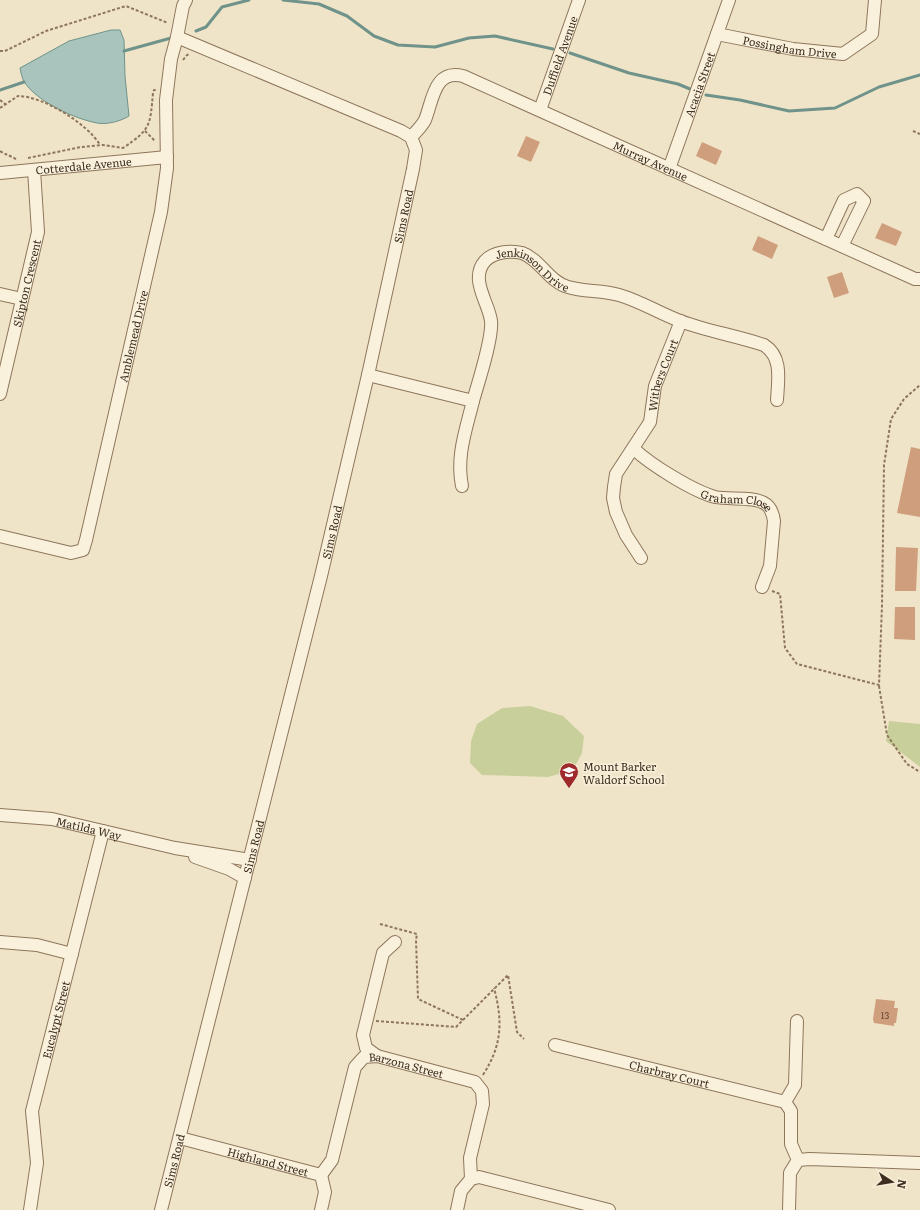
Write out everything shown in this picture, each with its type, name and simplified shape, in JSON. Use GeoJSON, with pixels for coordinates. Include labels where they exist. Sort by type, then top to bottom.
{"type":"FeatureCollection","features":[{"type":"Feature","properties":{"kind":"street"},"geometry":{"type":"LineString","coordinates":[[186,0],[183,6],[178,32],[411,137]]}},
{"type":"Feature","properties":{"kind":"street","name":"Duffield Avenue"},"geometry":{"type":"LineString","coordinates":[[540,110],[579,0]]}},
{"type":"Feature","properties":{"kind":"street","name":"Acacia Street"},"geometry":{"type":"LineString","coordinates":[[669,168],[729,0]]}},
{"type":"Feature","properties":{"kind":"street","name":"Possingham Drive"},"geometry":{"type":"LineString","coordinates":[[717,34],[793,49],[843,54],[872,34],[875,0]]}},
{"type":"Feature","properties":{"kind":"street","name":"Amblemead Drive"},"geometry":{"type":"LineString","coordinates":[[0,536],[71,553],[83,550],[161,212],[167,168],[161,157],[167,89],[170,59],[178,32]]}},
{"type":"Feature","properties":{"kind":"street","name":"Murray Avenue"},"geometry":{"type":"LineString","coordinates":[[411,137],[424,122],[438,84],[444,77],[454,74],[463,76],[915,279],[920,279]]}},
{"type":"Feature","properties":{"kind":"street","name":"Sims Road"},"geometry":{"type":"LineString","coordinates":[[161,1210],[321,576],[368,375],[413,169],[416,150],[411,137]]}},
{"type":"Feature","properties":{"kind":"street","name":"Cotterdale Avenue"},"geometry":{"type":"LineString","coordinates":[[0,173],[161,157]]}},
{"type":"Feature","properties":{"kind":"street","name":"Skipton Crescent"},"geometry":{"type":"LineString","coordinates":[[0,394],[38,232],[34,170]]}},
{"type":"Feature","properties":{"kind":"street"},"geometry":{"type":"LineString","coordinates":[[826,239],[844,200],[856,194],[864,201],[842,246]]}},
{"type":"Feature","properties":{"kind":"street","name":"Jenkinson Drive"},"geometry":{"type":"LineString","coordinates":[[462,486],[459,460],[490,335],[491,322],[480,291],[480,272],[484,261],[497,254],[506,252],[524,254],[553,278],[568,287],[619,295],[681,321],[764,345],[772,350],[776,357],[778,374],[777,400]]}},
{"type":"Feature","properties":{"kind":"street"},"geometry":{"type":"LineString","coordinates":[[0,294],[22,299]]}},
{"type":"Feature","properties":{"kind":"street","name":"Withers Court"},"geometry":{"type":"LineString","coordinates":[[641,558],[626,535],[616,512],[613,498],[616,474],[634,449],[650,422],[655,386],[681,321]]}},
{"type":"Feature","properties":{"kind":"street"},"geometry":{"type":"LineString","coordinates":[[368,375],[473,401]]}},
{"type":"Feature","properties":{"kind":"street","name":"Graham Close"},"geometry":{"type":"LineString","coordinates":[[634,449],[650,464],[715,497],[758,501],[766,504],[771,510],[774,521],[770,566],[762,587]]}},
{"type":"Feature","properties":{"kind":"street","name":"Matilda Way"},"geometry":{"type":"LineString","coordinates":[[0,815],[52,819],[175,848],[250,860]]}},
{"type":"Feature","properties":{"kind":"street","name":"Eucalypt Street"},"geometry":{"type":"LineString","coordinates":[[30,1210],[37,1163],[32,1111],[103,831]]}},
{"type":"Feature","properties":{"kind":"street","name":"Matilda Way"},"geometry":{"type":"LineString","coordinates":[[175,848],[197,858],[229,869],[245,878]]}},
{"type":"Feature","properties":{"kind":"street"},"geometry":{"type":"LineString","coordinates":[[0,942],[37,945],[72,954]]}},
{"type":"Feature","properties":{"kind":"street"},"geometry":{"type":"LineString","coordinates":[[377,1056],[366,1048],[363,1036],[383,952],[395,942]]}},
{"type":"Feature","properties":{"kind":"street"},"geometry":{"type":"LineString","coordinates":[[797,1021],[795,1085],[785,1102],[791,1111],[791,1144],[798,1160]]}},
{"type":"Feature","properties":{"kind":"street","name":"Charbray Court"},"geometry":{"type":"LineString","coordinates":[[555,1045],[785,1102]]}},
{"type":"Feature","properties":{"kind":"street","name":"Barzona Street"},"geometry":{"type":"LineString","coordinates":[[321,1175],[332,1160],[354,1066],[364,1056],[377,1056],[475,1082],[482,1091],[483,1104],[470,1158],[471,1179]]}},
{"type":"Feature","properties":{"kind":"street","name":"Highland Street"},"geometry":{"type":"LineString","coordinates":[[180,1138],[321,1175],[325,1192],[321,1210]]}},
{"type":"Feature","properties":{"kind":"street"},"geometry":{"type":"LineString","coordinates":[[798,1160],[810,1159],[920,1163]]}},
{"type":"Feature","properties":{"kind":"street"},"geometry":{"type":"LineString","coordinates":[[789,1210],[790,1173],[798,1160]]}},
{"type":"Feature","properties":{"kind":"street"},"geometry":{"type":"LineString","coordinates":[[457,1210],[461,1191],[471,1179],[479,1178],[609,1210]]}},
{"type":"Feature","properties":{"kind":"path"},"geometry":{"type":"LineString","coordinates":[[0,51],[5,51],[46,31],[126,6],[178,32]]}},
{"type":"Feature","properties":{"kind":"path"},"geometry":{"type":"LineString","coordinates":[[179,65],[187,55],[194,54]]}},
{"type":"Feature","properties":{"kind":"path"},"geometry":{"type":"LineString","coordinates":[[25,159],[81,147],[100,145],[123,148],[145,131],[150,120],[154,90],[167,89]]}},
{"type":"Feature","properties":{"kind":"path"},"geometry":{"type":"LineString","coordinates":[[0,108],[18,96],[36,98],[80,124],[95,137],[100,145]]}},
{"type":"Feature","properties":{"kind":"path"},"geometry":{"type":"LineString","coordinates":[[0,100],[5,104]]}},
{"type":"Feature","properties":{"kind":"path"},"geometry":{"type":"LineString","coordinates":[[145,131],[156,142],[161,157]]}},
{"type":"Feature","properties":{"kind":"path"},"geometry":{"type":"LineString","coordinates":[[913,131],[920,134]]}},
{"type":"Feature","properties":{"kind":"path"},"geometry":{"type":"LineString","coordinates":[[0,151],[13,156],[18,161],[12,161]]}},
{"type":"Feature","properties":{"kind":"path"},"geometry":{"type":"LineString","coordinates":[[920,385],[904,399],[892,419],[884,465],[879,686],[887,735],[907,764],[920,772]]}},
{"type":"Feature","properties":{"kind":"path"},"geometry":{"type":"LineString","coordinates":[[762,587],[780,594],[785,648],[797,664],[879,686]]}},
{"type":"Feature","properties":{"kind":"path"},"geometry":{"type":"LineString","coordinates":[[380,924],[417,934],[418,1000],[463,1020]]}},
{"type":"Feature","properties":{"kind":"path"},"geometry":{"type":"LineString","coordinates":[[375,1021],[456,1027],[508,975],[517,1032],[524,1038]]}},
{"type":"Feature","properties":{"kind":"path"},"geometry":{"type":"LineString","coordinates":[[482,1077],[490,1064],[498,1042],[501,1022],[494,988]]}},
{"type":"Feature","properties":{"kind":"green space"},"geometry":{"type":"Polygon","coordinates":[[[530,706],[563,716],[584,736],[582,753],[573,770],[548,777],[482,775],[470,763],[471,741],[477,724],[502,708],[530,706]]]}},
{"type":"Feature","properties":{"kind":"green space"},"geometry":{"type":"Polygon","coordinates":[[[889,721],[920,724],[920,767],[886,741],[889,721]]]}},
{"type":"Feature","properties":{"kind":"water"},"geometry":{"type":"Polygon","coordinates":[[[111,30],[120,30],[124,40],[125,76],[129,116],[109,123],[97,123],[78,118],[58,109],[39,97],[24,81],[20,68],[69,41],[111,30]]]}},
{"type":"Feature","properties":{"kind":"building"},"geometry":{"type":"Polygon","coordinates":[[[526,136],[540,142],[531,162],[517,156],[526,136]]]}},
{"type":"Feature","properties":{"kind":"building"},"geometry":{"type":"Polygon","coordinates":[[[702,142],[722,151],[716,165],[696,156],[702,142]]]}},
{"type":"Feature","properties":{"kind":"building"},"geometry":{"type":"Polygon","coordinates":[[[882,223],[902,232],[896,246],[875,238],[882,223]]]}},
{"type":"Feature","properties":{"kind":"building"},"geometry":{"type":"Polygon","coordinates":[[[758,236],[778,245],[772,259],[752,250],[758,236]]]}},
{"type":"Feature","properties":{"kind":"building"},"geometry":{"type":"Polygon","coordinates":[[[842,272],[849,293],[834,298],[827,277],[842,272]]]}},
{"type":"Feature","properties":{"kind":"building"},"geometry":{"type":"Polygon","coordinates":[[[911,447],[920,449],[920,517],[897,513],[911,447]]]}},
{"type":"Feature","properties":{"kind":"building"},"geometry":{"type":"Polygon","coordinates":[[[896,547],[918,548],[916,591],[895,591],[896,547]]]}},
{"type":"Feature","properties":{"kind":"building"},"geometry":{"type":"Polygon","coordinates":[[[895,607],[915,607],[915,640],[894,639],[895,607]]]}},
{"type":"Feature","properties":{"kind":"building"},"geometry":{"type":"Polygon","coordinates":[[[876,999],[895,1001],[894,1008],[898,1008],[896,1023],[894,1023],[894,1026],[874,1023],[873,1019],[876,999]]]}},
{"type":"Feature","properties":{"kind":"waterway"},"geometry":{"type":"LineString","coordinates":[[196,31],[206,27],[222,7],[249,0]]}},
{"type":"Feature","properties":{"kind":"waterway"},"geometry":{"type":"LineString","coordinates":[[283,0],[319,4],[347,16],[374,36],[398,45],[435,47],[469,38],[495,36],[553,49]]}},
{"type":"Feature","properties":{"kind":"waterway"},"geometry":{"type":"LineString","coordinates":[[124,51],[171,38]]}},
{"type":"Feature","properties":{"kind":"waterway"},"geometry":{"type":"LineString","coordinates":[[570,53],[629,73],[678,84],[690,89]]}},
{"type":"Feature","properties":{"kind":"waterway"},"geometry":{"type":"LineString","coordinates":[[706,95],[740,100],[789,111],[835,108],[879,87],[920,75]]}},
{"type":"Feature","properties":{"kind":"waterway"},"geometry":{"type":"LineString","coordinates":[[0,90],[24,82]]}},
{"type":"Feature","properties":{"kind":"place","name":"Mount Barker Waldorf School"},"geometry":{"type":"Point","coordinates":[569,789]}}]}
